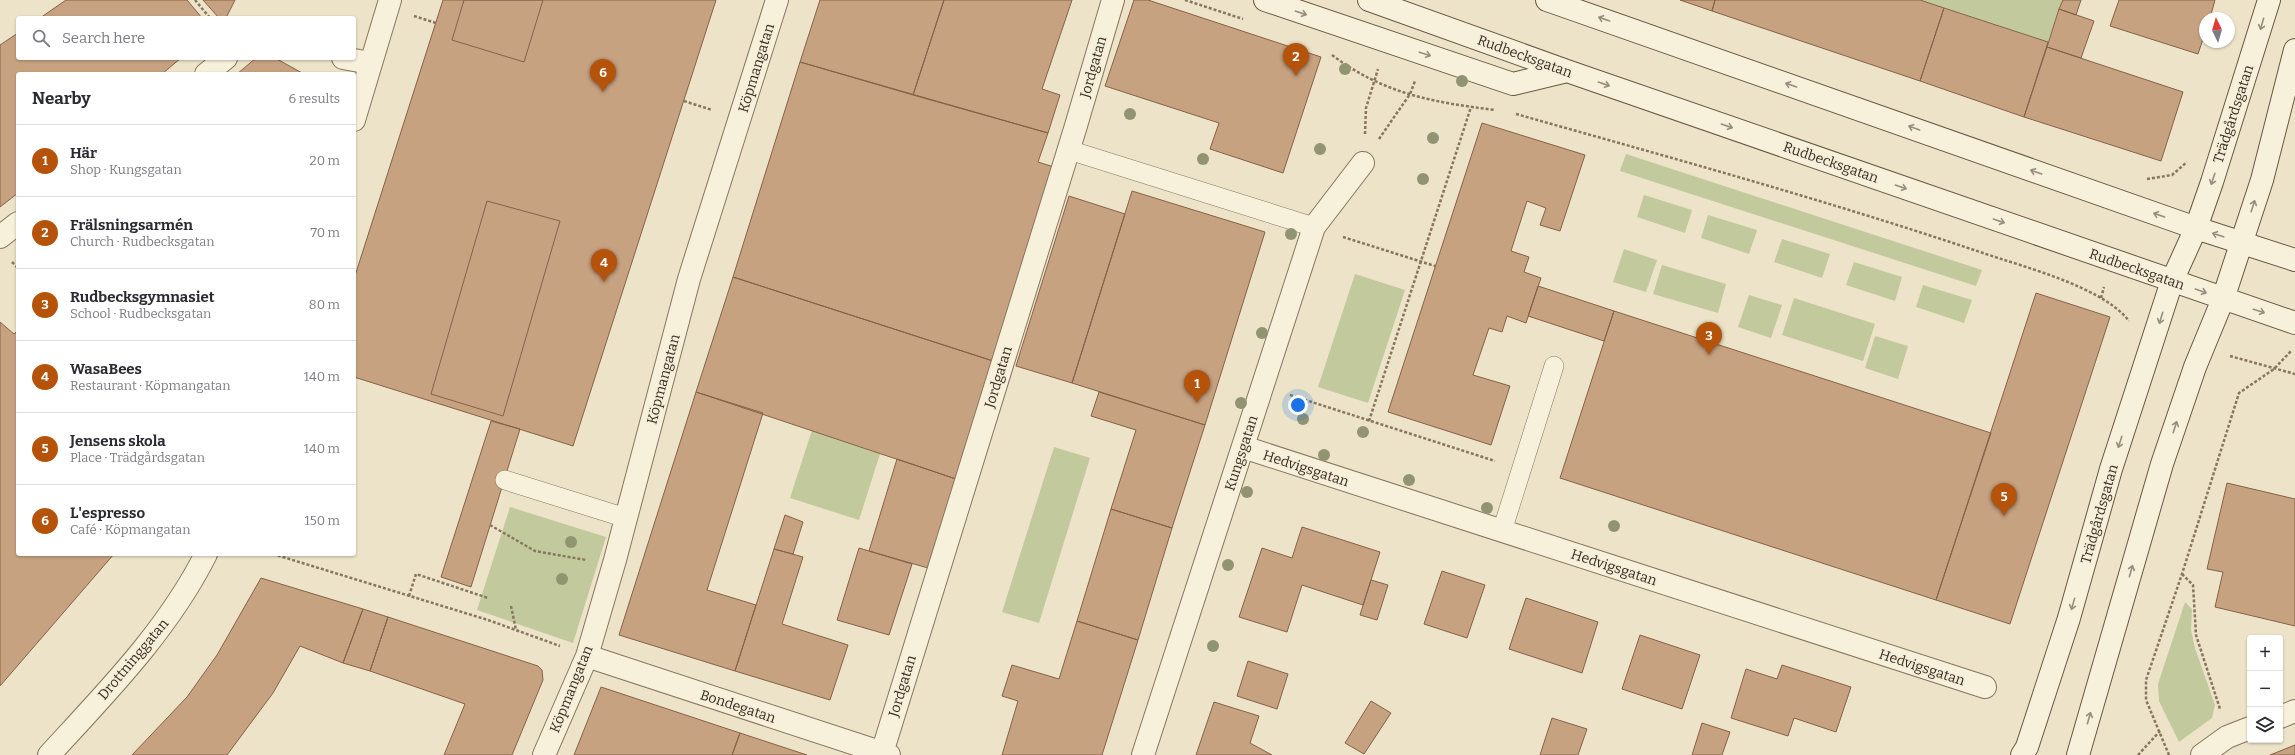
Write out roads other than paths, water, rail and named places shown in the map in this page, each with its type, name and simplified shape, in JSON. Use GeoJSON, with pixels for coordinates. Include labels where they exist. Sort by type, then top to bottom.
{"type":"FeatureCollection","features":[{"type":"Feature","properties":{"kind":"street"},"geometry":{"type":"LineString","coordinates":[[356,113],[390,0]]}},
{"type":"Feature","properties":{"kind":"street","name":"Köpmangatan"},"geometry":{"type":"LineString","coordinates":[[544,755],[587,656],[614,564],[689,279],[777,0]]}},
{"type":"Feature","properties":{"kind":"street","name":"Jordgatan"},"geometry":{"type":"LineString","coordinates":[[885,754],[1069,150],[1113,0]]}},
{"type":"Feature","properties":{"kind":"street"},"geometry":{"type":"LineString","coordinates":[[1264,0],[1513,84],[1567,71]]}},
{"type":"Feature","properties":{"kind":"street"},"geometry":{"type":"LineString","coordinates":[[1547,0],[2196,228],[2295,260]]}},
{"type":"Feature","properties":{"kind":"street","name":"Trädgårdsgatan"},"geometry":{"type":"LineString","coordinates":[[2029,752],[2112,469],[2172,281],[2196,228],[2269,0]]}},
{"type":"Feature","properties":{"kind":"street","name":"Rudbecksgatan"},"geometry":{"type":"LineString","coordinates":[[1375,1],[1567,71],[2295,323]]}},
{"type":"Feature","properties":{"kind":"street"},"geometry":{"type":"LineString","coordinates":[[2078,755],[2162,464],[2195,367],[2223,299],[2264,173],[2295,50]]}},
{"type":"Feature","properties":{"kind":"street"},"geometry":{"type":"LineString","coordinates":[[208,72],[224,60]]}},
{"type":"Feature","properties":{"kind":"street"},"geometry":{"type":"LineString","coordinates":[[354,60],[370,63]]}},
{"type":"Feature","properties":{"kind":"street","name":"Kungsgatan"},"geometry":{"type":"LineString","coordinates":[[1143,755],[1314,227],[1363,163]]}},
{"type":"Feature","properties":{"kind":"street"},"geometry":{"type":"LineString","coordinates":[[0,237],[16,225]]}},
{"type":"Feature","properties":{"kind":"street","name":"Hedvigsgatan"},"geometry":{"type":"LineString","coordinates":[[1243,447],[1985,687]]}},
{"type":"Feature","properties":{"kind":"street","name":"Drottninggatan"},"geometry":{"type":"LineString","coordinates":[[49,755],[122,674],[178,605],[205,556]]}},
{"type":"Feature","properties":{"kind":"street","name":"Bondegatan"},"geometry":{"type":"LineString","coordinates":[[587,656],[885,754]]}},
{"type":"Feature","properties":{"kind":"street"},"geometry":{"type":"LineString","coordinates":[[2283,716],[2295,711]]}},
{"type":"Feature","properties":{"kind":"street"},"geometry":{"type":"LineString","coordinates":[[2202,755],[2227,737],[2247,729]]}},
{"type":"Feature","properties":{"kind":"lane"},"geometry":{"type":"LineString","coordinates":[[1069,150],[1314,227]]}},
{"type":"Feature","properties":{"kind":"lane"},"geometry":{"type":"LineString","coordinates":[[1502,530],[1520,469],[1554,366]]}},
{"type":"Feature","properties":{"kind":"lane"},"geometry":{"type":"LineString","coordinates":[[505,480],[626,518]]}},
{"type":"Feature","properties":{"kind":"place","name":"Frälsningsarmén"},"geometry":{"type":"Point","coordinates":[1296,76]}},
{"type":"Feature","properties":{"kind":"place","name":"L'espresso"},"geometry":{"type":"Point","coordinates":[603,92]}},
{"type":"Feature","properties":{"kind":"place","name":"WasaBees"},"geometry":{"type":"Point","coordinates":[604,282]}},
{"type":"Feature","properties":{"kind":"place","name":"Rudbecksgymnasiet"},"geometry":{"type":"Point","coordinates":[1709,355]}},
{"type":"Feature","properties":{"kind":"place","name":"Här"},"geometry":{"type":"Point","coordinates":[1197,403]}},
{"type":"Feature","properties":{"kind":"place","name":"Jensens skola"},"geometry":{"type":"Point","coordinates":[2004,516]}}]}
